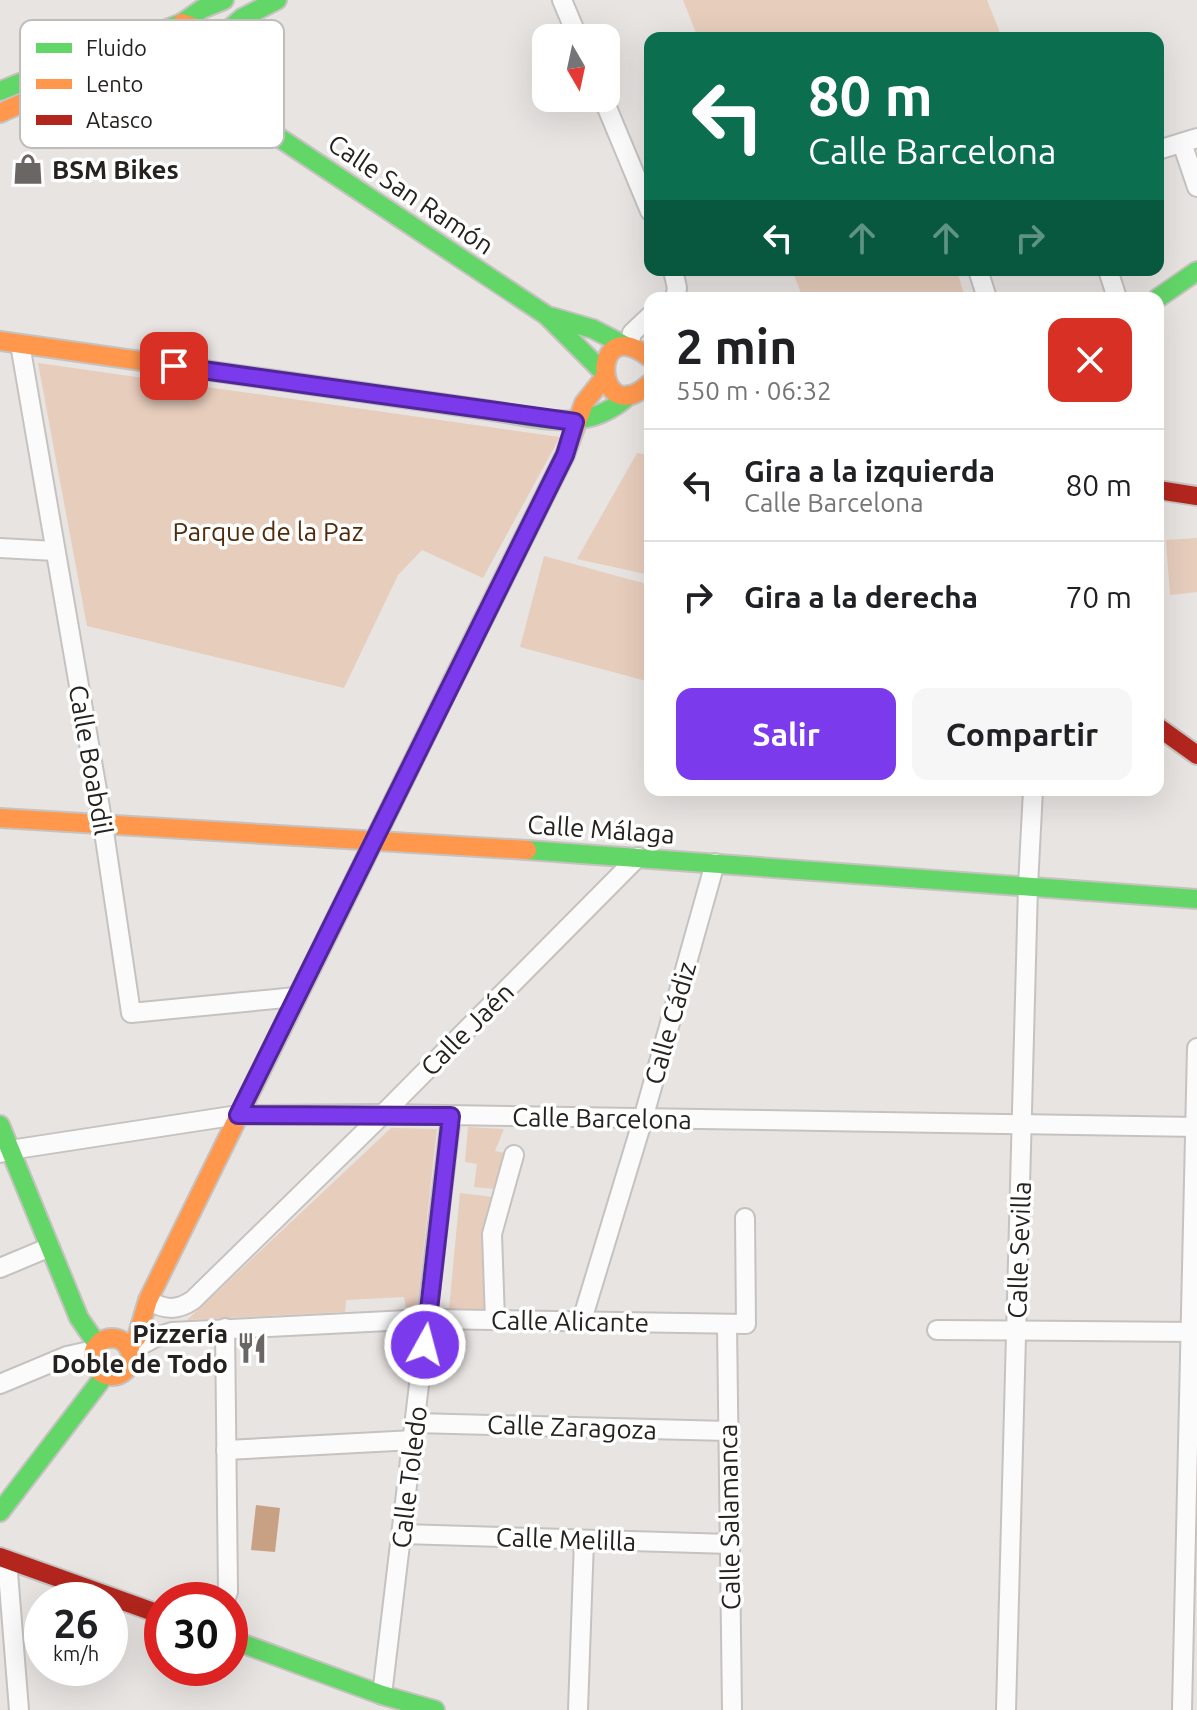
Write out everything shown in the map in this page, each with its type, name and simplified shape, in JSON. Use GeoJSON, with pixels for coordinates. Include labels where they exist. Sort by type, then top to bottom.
{"type":"FeatureCollection","features":[{"type":"Feature","properties":{"kind":"street"},"geometry":{"type":"LineString","coordinates":[[192,20],[202,9],[224,0]]}},
{"type":"Feature","properties":{"kind":"street"},"geometry":{"type":"LineString","coordinates":[[198,20],[230,8],[238,0]]}},
{"type":"Feature","properties":{"kind":"street"},"geometry":{"type":"LineString","coordinates":[[237,20],[277,0]]}},
{"type":"Feature","properties":{"kind":"street"},"geometry":{"type":"LineString","coordinates":[[562,0],[572,24]]}},
{"type":"Feature","properties":{"kind":"street"},"geometry":{"type":"LineString","coordinates":[[0,91],[20,83]]}},
{"type":"Feature","properties":{"kind":"street","name":"Calle San Ramón"},"geometry":{"type":"LineString","coordinates":[[0,113],[20,105]]}},
{"type":"Feature","properties":{"kind":"street"},"geometry":{"type":"LineString","coordinates":[[609,112],[644,197]]}},
{"type":"Feature","properties":{"kind":"street","name":"Calle San Ramón"},"geometry":{"type":"LineString","coordinates":[[284,141],[546,315],[604,375],[614,391],[638,397]]}},
{"type":"Feature","properties":{"kind":"street"},"geometry":{"type":"LineString","coordinates":[[1164,148],[1189,141],[1197,187]]}},
{"type":"Feature","properties":{"kind":"street"},"geometry":{"type":"LineString","coordinates":[[1164,294],[1197,271]]}},
{"type":"Feature","properties":{"kind":"street","name":"Calle San Ramón"},"geometry":{"type":"LineString","coordinates":[[546,315],[593,329],[644,351]]}},
{"type":"Feature","properties":{"kind":"street"},"geometry":{"type":"LineString","coordinates":[[125,1345],[137,1337],[148,1300],[565,455],[575,422],[593,386],[604,375],[605,360],[613,350],[626,345],[632,333],[644,322]]}},
{"type":"Feature","properties":{"kind":"street"},"geometry":{"type":"LineString","coordinates":[[0,341],[575,422],[597,418],[638,397]]}},
{"type":"Feature","properties":{"kind":"street","name":"Calle Boabdil"},"geometry":{"type":"LineString","coordinates":[[20,344],[103,825],[131,1013],[296,997]]}},
{"type":"Feature","properties":{"kind":"street"},"geometry":{"type":"LineString","coordinates":[[1164,491],[1197,496]]}},
{"type":"Feature","properties":{"kind":"street"},"geometry":{"type":"LineString","coordinates":[[0,548],[55,551]]}},
{"type":"Feature","properties":{"kind":"street"},"geometry":{"type":"LineString","coordinates":[[1164,731],[1197,755]]}},
{"type":"Feature","properties":{"kind":"street","name":"Calle Sevilla"},"geometry":{"type":"LineString","coordinates":[[1006,1710],[1033,796]]}},
{"type":"Feature","properties":{"kind":"street","name":"Calle Málaga"},"geometry":{"type":"LineString","coordinates":[[0,818],[638,857],[1197,899]]}},
{"type":"Feature","properties":{"kind":"street","name":"Calle Jaén"},"geometry":{"type":"LineString","coordinates":[[148,1300],[173,1309],[193,1300],[638,857]]}},
{"type":"Feature","properties":{"kind":"street","name":"Calle Cádiz"},"geometry":{"type":"LineString","coordinates":[[582,1320],[643,1119],[715,863]]}},
{"type":"Feature","properties":{"kind":"street"},"geometry":{"type":"LineString","coordinates":[[1182,1710],[1194,1332],[1197,1048]]}},
{"type":"Feature","properties":{"kind":"street","name":"Calle Barcelona"},"geometry":{"type":"LineString","coordinates":[[5,1152],[238,1115],[383,1114],[1196,1127]]}},
{"type":"Feature","properties":{"kind":"street","name":"Calle Toledo"},"geometry":{"type":"LineString","coordinates":[[382,1695],[451,1116]]}},
{"type":"Feature","properties":{"kind":"street"},"geometry":{"type":"LineString","coordinates":[[0,1125],[5,1152],[95,1347],[93,1362],[105,1375]]}},
{"type":"Feature","properties":{"kind":"street"},"geometry":{"type":"LineString","coordinates":[[495,1320],[492,1234],[514,1155]]}},
{"type":"Feature","properties":{"kind":"street"},"geometry":{"type":"LineString","coordinates":[[727,1324],[746,1324],[745,1218]]}},
{"type":"Feature","properties":{"kind":"street"},"geometry":{"type":"LineString","coordinates":[[0,1268],[50,1247]]}},
{"type":"Feature","properties":{"kind":"street","name":"Calle Alicante"},"geometry":{"type":"LineString","coordinates":[[125,1345],[172,1332],[428,1319],[727,1324]]}},
{"type":"Feature","properties":{"kind":"street","name":"Calle Salamanca"},"geometry":{"type":"LineString","coordinates":[[727,1324],[732,1710]]}},
{"type":"Feature","properties":{"kind":"street"},"geometry":{"type":"LineString","coordinates":[[225,1328],[228,1582]]}},
{"type":"Feature","properties":{"kind":"street"},"geometry":{"type":"LineString","coordinates":[[937,1330],[1194,1332]]}},
{"type":"Feature","properties":{"kind":"street"},"geometry":{"type":"LineString","coordinates":[[0,1384],[95,1347],[106,1339],[125,1345]]}},
{"type":"Feature","properties":{"kind":"street"},"geometry":{"type":"LineString","coordinates":[[0,1512],[105,1375],[123,1373],[130,1363],[125,1345]]}},
{"type":"Feature","properties":{"kind":"street","name":"Calle Zaragoza"},"geometry":{"type":"LineString","coordinates":[[226,1450],[414,1432],[728,1431]]}},
{"type":"Feature","properties":{"kind":"street","name":"Calle Melilla"},"geometry":{"type":"LineString","coordinates":[[402,1534],[730,1544]]}},
{"type":"Feature","properties":{"kind":"street"},"geometry":{"type":"LineString","coordinates":[[578,1710],[584,1540]]}},
{"type":"Feature","properties":{"kind":"street"},"geometry":{"type":"LineString","coordinates":[[19,1710],[4,1558],[144,1609]]}},
{"type":"Feature","properties":{"kind":"street"},"geometry":{"type":"LineString","coordinates":[[248,1646],[382,1695],[435,1710]]}},
{"type":"Feature","properties":{"kind":"green space"},"geometry":{"type":"Polygon","coordinates":[[[683,0],[987,0],[1000,32],[696,32],[683,0]]]}},
{"type":"Feature","properties":{"kind":"green space"},"geometry":{"type":"Polygon","coordinates":[[[794,276],[959,276],[963,292],[801,292],[794,276]]]}},
{"type":"Feature","properties":{"kind":"green space","name":"Parque de la Paz"},"geometry":{"type":"Polygon","coordinates":[[[38,363],[560,437],[483,578],[422,550],[398,575],[344,688],[87,626],[38,363]]]}},
{"type":"Feature","properties":{"kind":"green space"},"geometry":{"type":"Polygon","coordinates":[[[637,453],[644,454],[644,574],[577,559],[637,453]]]}},
{"type":"Feature","properties":{"kind":"green space"},"geometry":{"type":"Polygon","coordinates":[[[1197,538],[1197,592],[1170,595],[1166,540],[1197,538]]]}},
{"type":"Feature","properties":{"kind":"green space"},"geometry":{"type":"Polygon","coordinates":[[[544,556],[644,583],[644,680],[520,647],[544,556]]]}},
{"type":"Feature","properties":{"kind":"green space"},"geometry":{"type":"Polygon","coordinates":[[[468,1127],[504,1129],[495,1151],[506,1153],[495,1189],[474,1187],[477,1164],[465,1162],[468,1127]]]}},
{"type":"Feature","properties":{"kind":"green space"},"geometry":{"type":"Polygon","coordinates":[[[391,1128],[437,1129],[417,1307],[406,1308],[404,1297],[346,1300],[345,1312],[187,1320],[391,1128]]]}},
{"type":"Feature","properties":{"kind":"green space"},"geometry":{"type":"Polygon","coordinates":[[[460,1193],[493,1197],[483,1234],[487,1309],[449,1309],[460,1193]]]}},
{"type":"Feature","properties":{"kind":"shaded area"},"geometry":{"type":"Polygon","coordinates":[[[256,1505],[280,1508],[275,1552],[251,1550],[256,1505]]]}},
{"type":"Feature","properties":{"kind":"traffic: fast"},"geometry":{"type":"LineString","coordinates":[[186,20],[224,0]]}},
{"type":"Feature","properties":{"kind":"traffic: fast"},"geometry":{"type":"LineString","coordinates":[[240,20],[277,0]]}},
{"type":"Feature","properties":{"kind":"traffic: fast"},"geometry":{"type":"LineString","coordinates":[[0,91],[20,83]]}},
{"type":"Feature","properties":{"kind":"traffic: fast"},"geometry":{"type":"LineString","coordinates":[[284,141],[546,315],[603,372]]}},
{"type":"Feature","properties":{"kind":"traffic: fast"},"geometry":{"type":"LineString","coordinates":[[1164,294],[1197,271]]}},
{"type":"Feature","properties":{"kind":"traffic: fast"},"geometry":{"type":"LineString","coordinates":[[552,317],[593,329],[624,345]]}},
{"type":"Feature","properties":{"kind":"traffic: fast"},"geometry":{"type":"LineString","coordinates":[[480,409],[539,419],[577,420],[612,408],[629,395]]}},
{"type":"Feature","properties":{"kind":"traffic: fast"},"geometry":{"type":"LineString","coordinates":[[527,850],[1197,899]]}},
{"type":"Feature","properties":{"kind":"traffic: fast"},"geometry":{"type":"LineString","coordinates":[[0,1125],[79,1318],[97,1344]]}},
{"type":"Feature","properties":{"kind":"traffic: fast"},"geometry":{"type":"LineString","coordinates":[[0,1512],[105,1375]]}},
{"type":"Feature","properties":{"kind":"traffic: fast"},"geometry":{"type":"LineString","coordinates":[[248,1646],[382,1695],[435,1710]]}},
{"type":"Feature","properties":{"kind":"traffic: slow"},"geometry":{"type":"LineString","coordinates":[[0,113],[20,104]]}},
{"type":"Feature","properties":{"kind":"traffic: slow"},"geometry":{"type":"LineString","coordinates":[[0,341],[480,409]]}},
{"type":"Feature","properties":{"kind":"traffic: slow"},"geometry":{"type":"LineString","coordinates":[[644,355],[630,347],[616,348],[608,358],[605,371],[609,385],[618,394],[631,395],[644,387]]}},
{"type":"Feature","properties":{"kind":"traffic: slow"},"geometry":{"type":"LineString","coordinates":[[452,682],[565,455],[584,403],[604,378]]}},
{"type":"Feature","properties":{"kind":"traffic: slow"},"geometry":{"type":"LineString","coordinates":[[0,818],[527,850]]}},
{"type":"Feature","properties":{"kind":"traffic: slow"},"geometry":{"type":"LineString","coordinates":[[128,1347],[137,1337],[148,1300],[306,979]]}},
{"type":"Feature","properties":{"kind":"traffic: slow"},"geometry":{"type":"LineString","coordinates":[[112,1338],[126,1343],[131,1357],[126,1371],[112,1376],[98,1371],[93,1357],[98,1343],[112,1338]]}},
{"type":"Feature","properties":{"kind":"traffic: jam"},"geometry":{"type":"LineString","coordinates":[[1164,491],[1197,496]]}},
{"type":"Feature","properties":{"kind":"traffic: jam"},"geometry":{"type":"LineString","coordinates":[[306,979],[452,682]]}},
{"type":"Feature","properties":{"kind":"traffic: jam"},"geometry":{"type":"LineString","coordinates":[[1164,731],[1197,755]]}},
{"type":"Feature","properties":{"kind":"traffic: jam"},"geometry":{"type":"LineString","coordinates":[[0,1557],[144,1609]]}},
{"type":"Feature","properties":{"kind":"place","name":"BSM Bikes"},"geometry":{"type":"Point","coordinates":[28,169]}},
{"type":"Feature","properties":{"kind":"place","name":"Pizzería Doble de Todo"},"geometry":{"type":"Point","coordinates":[252,1348]}},
{"type":"Feature","properties":{"kind":"route"},"geometry":{"type":"LineString","coordinates":[[174,366],[575,422],[565,455],[238,1115],[451,1116],[425,1345]]}}]}
